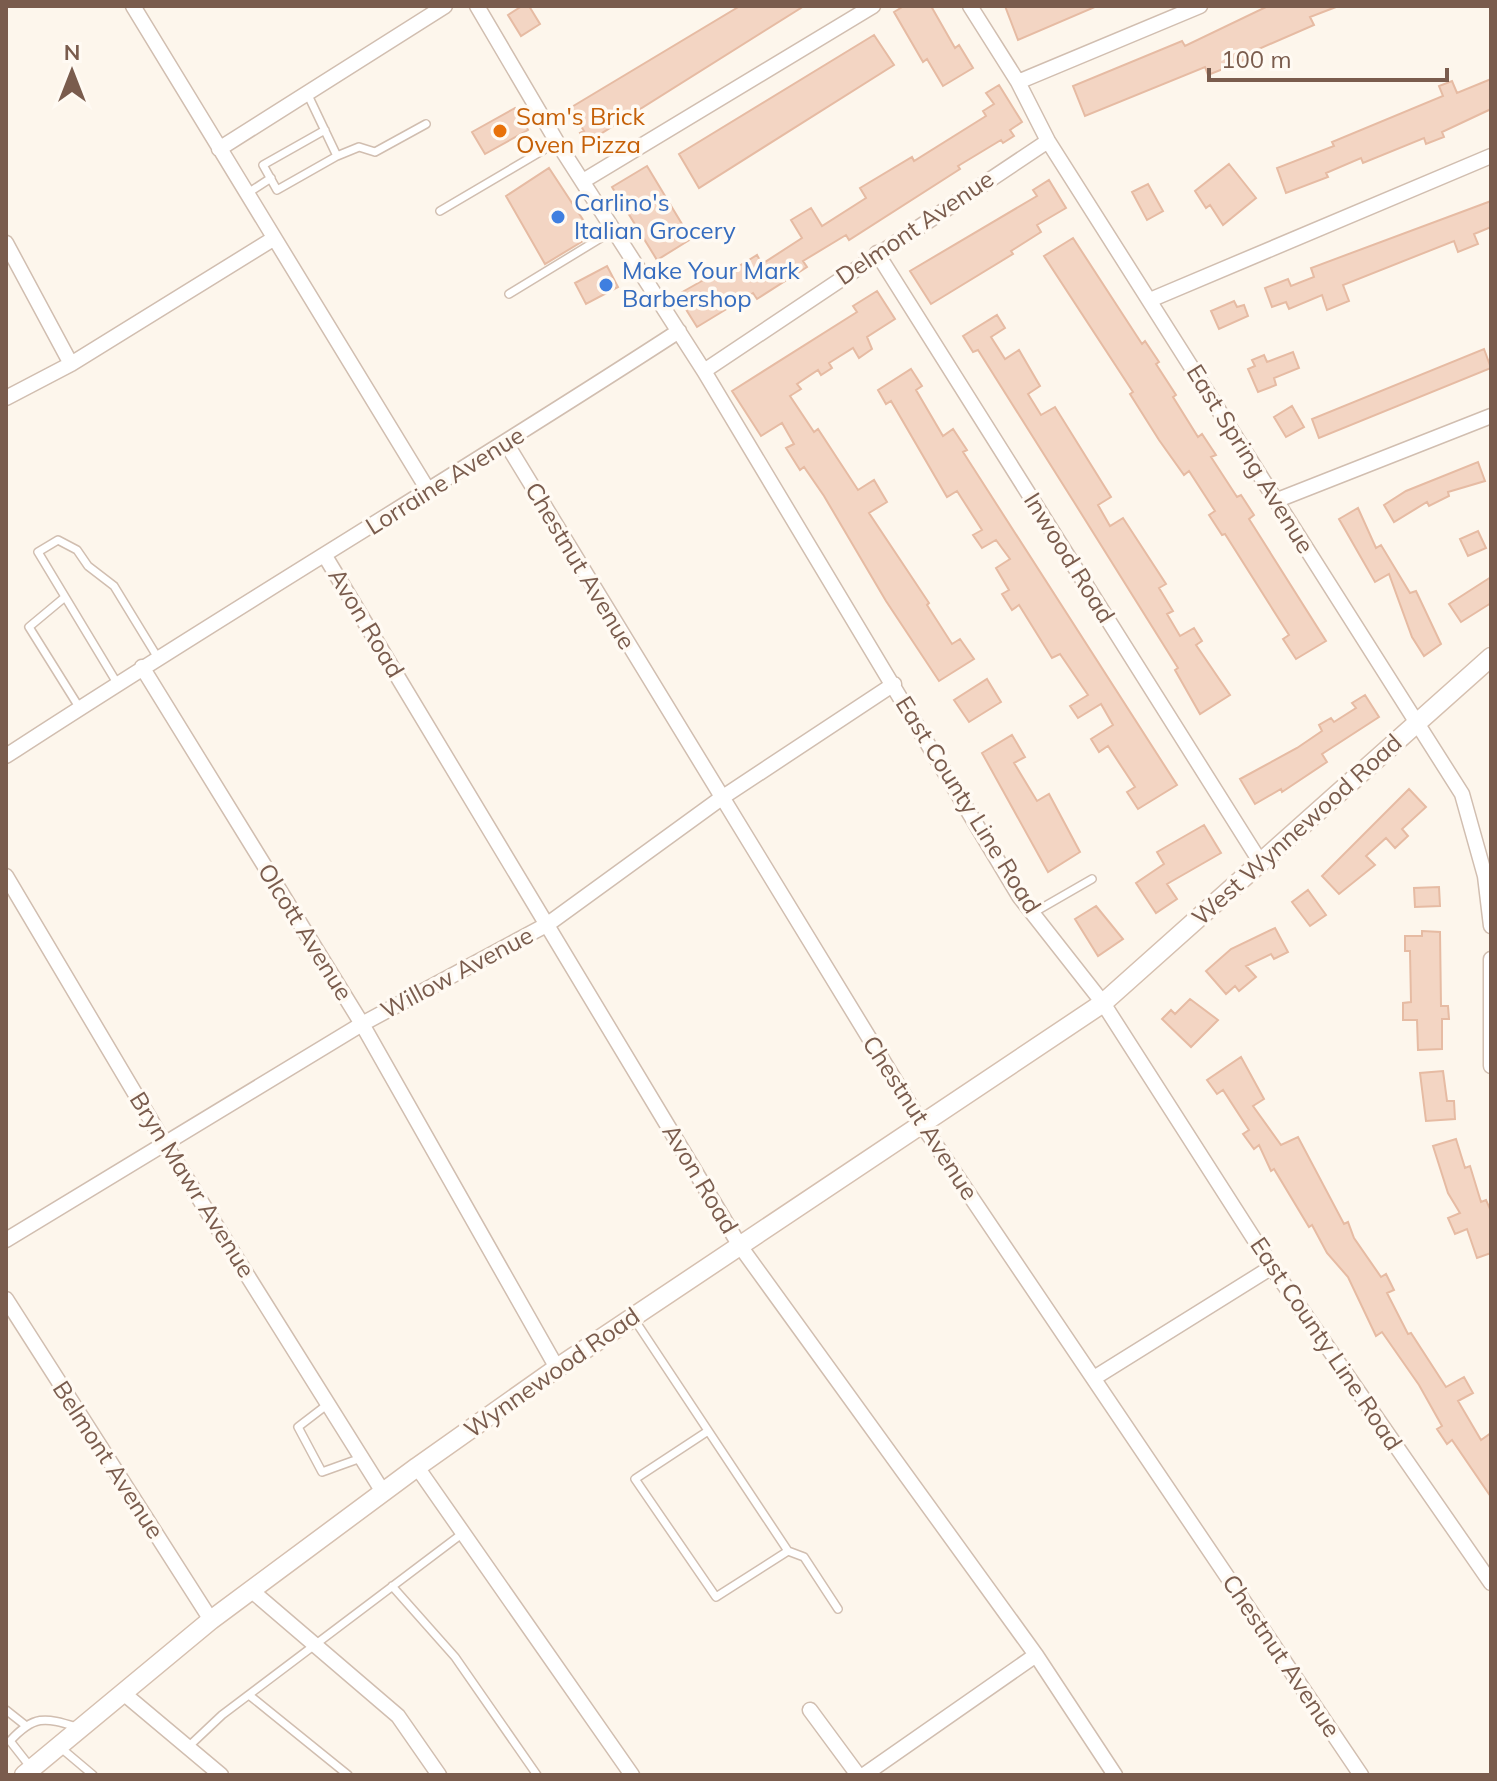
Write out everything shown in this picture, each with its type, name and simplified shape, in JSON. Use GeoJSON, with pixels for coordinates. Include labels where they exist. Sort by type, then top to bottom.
{"type":"FeatureCollection","features":[{"type":"Feature","properties":{"kind":"main road","name":"West Wynnewood Road"},"geometry":{"type":"LineString","coordinates":[[1103,1003],[1491,657]]}},
{"type":"Feature","properties":{"kind":"main road","name":"Wynnewood Road"},"geometry":{"type":"LineString","coordinates":[[28,1772],[211,1620],[417,1467],[557,1368],[1103,1003]]}},
{"type":"Feature","properties":{"kind":"street"},"geometry":{"type":"LineString","coordinates":[[133,6],[428,490]]}},
{"type":"Feature","properties":{"kind":"street"},"geometry":{"type":"LineString","coordinates":[[219,149],[445,6]]}},
{"type":"Feature","properties":{"kind":"street","name":"East County Line Road"},"geometry":{"type":"LineString","coordinates":[[477,6],[557,142],[704,371],[1019,896],[1103,1003],[1272,1267],[1491,1583]]}},
{"type":"Feature","properties":{"kind":"street"},"geometry":{"type":"LineString","coordinates":[[583,181],[873,6]]}},
{"type":"Feature","properties":{"kind":"street","name":"East Spring Avenue"},"geometry":{"type":"LineString","coordinates":[[970,6],[1018,82],[1048,141],[1462,794],[1485,876],[1491,926]]}},
{"type":"Feature","properties":{"kind":"street"},"geometry":{"type":"LineString","coordinates":[[1018,82],[1200,6]]}},
{"type":"Feature","properties":{"kind":"street","name":"Delmont Avenue"},"geometry":{"type":"LineString","coordinates":[[704,371],[1048,141]]}},
{"type":"Feature","properties":{"kind":"street"},"geometry":{"type":"LineString","coordinates":[[1150,300],[1491,156]]}},
{"type":"Feature","properties":{"kind":"street"},"geometry":{"type":"LineString","coordinates":[[6,398],[71,364],[273,239]]}},
{"type":"Feature","properties":{"kind":"street"},"geometry":{"type":"LineString","coordinates":[[6,243],[71,364]]}},
{"type":"Feature","properties":{"kind":"street","name":"Inwood Road"},"geometry":{"type":"LineString","coordinates":[[877,253],[1261,863]]}},
{"type":"Feature","properties":{"kind":"street","name":"Lorraine Avenue"},"geometry":{"type":"LineString","coordinates":[[6,756],[142,667],[506,443],[679,331]]}},
{"type":"Feature","properties":{"kind":"street"},"geometry":{"type":"LineString","coordinates":[[1275,501],[1491,416]]}},
{"type":"Feature","properties":{"kind":"street","name":"Chestnut Avenue"},"geometry":{"type":"LineString","coordinates":[[506,443],[720,799],[921,1123],[1361,1775]]}},
{"type":"Feature","properties":{"kind":"street","name":"Avon Road"},"geometry":{"type":"LineString","coordinates":[[325,556],[740,1246],[1036,1655],[1115,1775]]}},
{"type":"Feature","properties":{"kind":"street","name":"Olcott Avenue"},"geometry":{"type":"LineString","coordinates":[[142,667],[362,1024],[557,1368]]}},
{"type":"Feature","properties":{"kind":"street","name":"Willow Avenue"},"geometry":{"type":"LineString","coordinates":[[6,1240],[362,1024],[548,924],[720,799],[894,684]]}},
{"type":"Feature","properties":{"kind":"street","name":"Bryn Mawr Avenue"},"geometry":{"type":"LineString","coordinates":[[6,876],[165,1144],[383,1492]]}},
{"type":"Feature","properties":{"kind":"street"},"geometry":{"type":"LineString","coordinates":[[1491,959],[1491,1066]]}},
{"type":"Feature","properties":{"kind":"street"},"geometry":{"type":"LineString","coordinates":[[1094,1378],[1272,1267]]}},
{"type":"Feature","properties":{"kind":"street","name":"Belmont Avenue"},"geometry":{"type":"LineString","coordinates":[[6,1299],[211,1620]]}},
{"type":"Feature","properties":{"kind":"street"},"geometry":{"type":"LineString","coordinates":[[417,1467],[632,1775]]}},
{"type":"Feature","properties":{"kind":"street"},"geometry":{"type":"LineString","coordinates":[[252,1591],[398,1716],[439,1775]]}},
{"type":"Feature","properties":{"kind":"street"},"geometry":{"type":"LineString","coordinates":[[864,1775],[1036,1655]]}},
{"type":"Feature","properties":{"kind":"street"},"geometry":{"type":"LineString","coordinates":[[122,1692],[221,1775]]}},
{"type":"Feature","properties":{"kind":"street"},"geometry":{"type":"LineString","coordinates":[[810,1710],[858,1775]]}},
{"type":"Feature","properties":{"kind":"lane"},"geometry":{"type":"LineString","coordinates":[[307,93],[337,156]]}},
{"type":"Feature","properties":{"kind":"lane"},"geometry":{"type":"LineString","coordinates":[[325,130],[263,165],[277,190],[337,156],[359,147],[375,152],[426,124]]}},
{"type":"Feature","properties":{"kind":"lane"},"geometry":{"type":"LineString","coordinates":[[440,211],[557,142]]}},
{"type":"Feature","properties":{"kind":"lane"},"geometry":{"type":"LineString","coordinates":[[246,194],[271,178]]}},
{"type":"Feature","properties":{"kind":"lane"},"geometry":{"type":"LineString","coordinates":[[509,294],[614,230]]}},
{"type":"Feature","properties":{"kind":"lane"},"geometry":{"type":"LineString","coordinates":[[117,683],[38,552],[58,540],[77,550],[88,566],[114,586],[158,658]]}},
{"type":"Feature","properties":{"kind":"lane"},"geometry":{"type":"LineString","coordinates":[[65,597],[29,627],[79,708]]}},
{"type":"Feature","properties":{"kind":"lane"},"geometry":{"type":"LineString","coordinates":[[1033,913],[1092,879]]}},
{"type":"Feature","properties":{"kind":"lane"},"geometry":{"type":"LineString","coordinates":[[633,1317],[788,1551],[804,1557],[838,1609]]}},
{"type":"Feature","properties":{"kind":"lane"},"geometry":{"type":"LineString","coordinates":[[328,1404],[298,1427],[322,1472],[362,1458]]}},
{"type":"Feature","properties":{"kind":"lane"},"geometry":{"type":"LineString","coordinates":[[708,1431],[635,1479],[716,1597],[788,1551]]}},
{"type":"Feature","properties":{"kind":"lane"},"geometry":{"type":"LineString","coordinates":[[187,1748],[249,1695],[463,1533]]}},
{"type":"Feature","properties":{"kind":"lane"},"geometry":{"type":"LineString","coordinates":[[392,1586],[455,1657],[537,1775]]}},
{"type":"Feature","properties":{"kind":"lane"},"geometry":{"type":"LineString","coordinates":[[249,1695],[348,1775]]}},
{"type":"Feature","properties":{"kind":"lane"},"geometry":{"type":"LineString","coordinates":[[6,1710],[25,1725]]}},
{"type":"Feature","properties":{"kind":"lane"},"geometry":{"type":"LineString","coordinates":[[28,1772],[10,1741],[25,1725],[47,1718],[83,1729]]}},
{"type":"Feature","properties":{"kind":"lane"},"geometry":{"type":"LineString","coordinates":[[60,1747],[93,1775]]}},
{"type":"Feature","properties":{"kind":"building"},"geometry":{"type":"Polygon","coordinates":[[[522,6],[529,6],[540,24],[521,36],[508,15],[522,6]]]}},
{"type":"Feature","properties":{"kind":"building"},"geometry":{"type":"Polygon","coordinates":[[[740,6],[804,6],[586,143],[580,133],[584,131],[570,108],[740,6]]]}},
{"type":"Feature","properties":{"kind":"building"},"geometry":{"type":"Polygon","coordinates":[[[904,6],[931,6],[955,48],[959,45],[973,68],[943,86],[927,59],[923,62],[894,12],[904,6]]]}},
{"type":"Feature","properties":{"kind":"building"},"geometry":{"type":"Polygon","coordinates":[[[1005,6],[1094,6],[1095,7],[1018,40],[1005,6]]]}},
{"type":"Feature","properties":{"kind":"building"},"geometry":{"type":"Polygon","coordinates":[[[1268,6],[1336,7],[1310,17],[1314,25],[1254,51],[1255,55],[1228,67],[1208,75],[1205,67],[1085,116],[1073,86],[1182,41],[1185,46],[1268,6]]]}},
{"type":"Feature","properties":{"kind":"building"},"geometry":{"type":"Polygon","coordinates":[[[874,35],[894,65],[699,188],[679,154],[874,35]]]}},
{"type":"Feature","properties":{"kind":"building"},"geometry":{"type":"Polygon","coordinates":[[[1491,79],[1491,109],[1442,132],[1444,137],[1426,144],[1424,138],[1363,163],[1361,158],[1326,173],[1328,177],[1286,193],[1277,168],[1334,146],[1332,142],[1443,96],[1439,86],[1452,81],[1457,93],[1491,79]]]}},
{"type":"Feature","properties":{"kind":"building"},"geometry":{"type":"Polygon","coordinates":[[[999,85],[1022,122],[1010,130],[1014,136],[1003,143],[1001,140],[958,166],[960,169],[849,240],[846,235],[803,261],[807,267],[757,299],[753,293],[697,327],[677,295],[723,269],[726,274],[757,255],[762,264],[802,238],[791,220],[811,208],[822,226],[866,198],[860,188],[912,157],[914,161],[986,116],[983,111],[994,104],[986,93],[999,85]]]}},
{"type":"Feature","properties":{"kind":"building","name":"Sam's Brick Oven Pizza"},"geometry":{"type":"Polygon","coordinates":[[[515,108],[528,130],[485,154],[472,132],[515,108]]]}},
{"type":"Feature","properties":{"kind":"building"},"geometry":{"type":"Polygon","coordinates":[[[1229,164],[1256,198],[1223,225],[1210,205],[1206,208],[1195,191],[1229,164]]]}},
{"type":"Feature","properties":{"kind":"building"},"geometry":{"type":"Polygon","coordinates":[[[647,166],[691,239],[657,260],[612,187],[647,166]]]}},
{"type":"Feature","properties":{"kind":"building"},"geometry":{"type":"Polygon","coordinates":[[[549,168],[593,235],[545,264],[506,196],[549,168]]]}},
{"type":"Feature","properties":{"kind":"building"},"geometry":{"type":"Polygon","coordinates":[[[1049,180],[1066,208],[1037,225],[1041,232],[1011,251],[1013,254],[931,304],[910,271],[1037,196],[1033,190],[1049,180]]]}},
{"type":"Feature","properties":{"kind":"building"},"geometry":{"type":"Polygon","coordinates":[[[1148,184],[1163,211],[1147,220],[1132,192],[1148,184]]]}},
{"type":"Feature","properties":{"kind":"building"},"geometry":{"type":"Polygon","coordinates":[[[1491,201],[1491,227],[1474,234],[1478,244],[1458,252],[1454,241],[1343,285],[1349,301],[1327,310],[1322,295],[1289,309],[1286,302],[1272,307],[1265,288],[1288,279],[1291,286],[1314,277],[1311,268],[1491,201]]]}},
{"type":"Feature","properties":{"kind":"building"},"geometry":{"type":"Polygon","coordinates":[[[1073,238],[1142,344],[1145,341],[1159,362],[1156,364],[1176,395],[1173,397],[1198,437],[1202,434],[1216,455],[1211,457],[1237,497],[1241,495],[1254,515],[1249,519],[1326,641],[1296,659],[1283,639],[1289,635],[1225,534],[1222,535],[1209,515],[1215,511],[1189,471],[1184,475],[1159,440],[1130,394],[1133,392],[1044,256],[1073,238]]]}},
{"type":"Feature","properties":{"kind":"building"},"geometry":{"type":"Polygon","coordinates":[[[607,266],[618,287],[586,304],[575,283],[607,266]]]}},
{"type":"Feature","properties":{"kind":"building"},"geometry":{"type":"Polygon","coordinates":[[[877,291],[895,319],[867,337],[872,349],[859,358],[853,348],[829,363],[832,368],[821,375],[818,370],[797,384],[801,389],[790,396],[814,432],[818,429],[858,490],[874,480],[887,502],[869,513],[929,603],[927,605],[952,644],[960,639],[974,659],[939,681],[886,601],[824,496],[804,467],[800,470],[786,448],[794,444],[782,423],[761,436],[732,391],[857,312],[853,306],[877,291]]]}},
{"type":"Feature","properties":{"kind":"building"},"geometry":{"type":"Polygon","coordinates":[[[1234,301],[1237,307],[1244,305],[1248,316],[1219,329],[1211,311],[1234,301]]]}},
{"type":"Feature","properties":{"kind":"building"},"geometry":{"type":"Polygon","coordinates":[[[997,315],[1005,328],[991,337],[1005,359],[1019,350],[1040,386],[1028,394],[1041,415],[1055,407],[1111,497],[1098,505],[1110,526],[1123,518],[1166,584],[1159,588],[1173,611],[1167,614],[1180,636],[1194,628],[1202,641],[1196,645],[1230,695],[1200,714],[1175,670],[1178,668],[1074,502],[978,350],[973,352],[963,336],[997,315]]]}},
{"type":"Feature","properties":{"kind":"building"},"geometry":{"type":"Polygon","coordinates":[[[1484,349],[1491,368],[1319,438],[1312,419],[1484,349]]]}},
{"type":"Feature","properties":{"kind":"building"},"geometry":{"type":"Polygon","coordinates":[[[1293,352],[1299,368],[1274,378],[1276,385],[1258,392],[1248,369],[1255,366],[1252,360],[1264,355],[1267,362],[1293,352]]]}},
{"type":"Feature","properties":{"kind":"building"},"geometry":{"type":"Polygon","coordinates":[[[911,369],[922,386],[916,390],[943,436],[953,429],[967,450],[963,452],[1177,785],[1138,809],[1127,792],[1135,787],[1108,746],[1099,752],[1091,739],[1113,725],[1101,704],[1078,718],[1070,706],[1088,695],[1060,654],[1052,658],[1019,605],[1012,610],[1002,594],[1009,590],[996,568],[1010,559],[996,540],[982,548],[973,535],[982,530],[957,491],[947,497],[891,401],[886,404],[878,390],[911,369]]]}},
{"type":"Feature","properties":{"kind":"building"},"geometry":{"type":"Polygon","coordinates":[[[1292,406],[1304,427],[1286,437],[1274,417],[1292,406]]]}},
{"type":"Feature","properties":{"kind":"building"},"geometry":{"type":"Polygon","coordinates":[[[1478,462],[1485,481],[1448,492],[1449,496],[1429,506],[1427,502],[1394,522],[1384,505],[1406,491],[1478,462]]]}},
{"type":"Feature","properties":{"kind":"building"},"geometry":{"type":"Polygon","coordinates":[[[1358,508],[1376,548],[1381,545],[1410,593],[1416,591],[1441,644],[1424,656],[1412,637],[1389,574],[1375,582],[1339,519],[1358,508]]]}},
{"type":"Feature","properties":{"kind":"building"},"geometry":{"type":"Polygon","coordinates":[[[1478,531],[1486,548],[1468,556],[1460,539],[1478,531]]]}},
{"type":"Feature","properties":{"kind":"building"},"geometry":{"type":"Polygon","coordinates":[[[1491,577],[1491,603],[1461,622],[1449,604],[1491,577]]]}},
{"type":"Feature","properties":{"kind":"building"},"geometry":{"type":"Polygon","coordinates":[[[987,679],[1001,702],[969,722],[954,700],[987,679]]]}},
{"type":"Feature","properties":{"kind":"building"},"geometry":{"type":"Polygon","coordinates":[[[1365,695],[1379,717],[1322,754],[1327,762],[1282,792],[1281,789],[1255,804],[1240,779],[1297,748],[1322,731],[1319,725],[1331,718],[1334,722],[1356,708],[1352,703],[1365,695]]]}},
{"type":"Feature","properties":{"kind":"building"},"geometry":{"type":"Polygon","coordinates":[[[1012,735],[1025,757],[1014,763],[1037,801],[1049,794],[1080,852],[1048,872],[982,753],[1012,735]]]}},
{"type":"Feature","properties":{"kind":"building"},"geometry":{"type":"Polygon","coordinates":[[[1409,789],[1426,807],[1402,829],[1408,836],[1395,848],[1386,838],[1366,856],[1375,865],[1339,894],[1322,876],[1409,789]]]}},
{"type":"Feature","properties":{"kind":"building"},"geometry":{"type":"Polygon","coordinates":[[[1204,825],[1221,853],[1167,884],[1177,899],[1156,913],[1136,883],[1164,864],[1157,852],[1204,825]]]}},
{"type":"Feature","properties":{"kind":"building"},"geometry":{"type":"Polygon","coordinates":[[[1439,887],[1440,906],[1415,907],[1414,888],[1439,887]]]}},
{"type":"Feature","properties":{"kind":"building"},"geometry":{"type":"Polygon","coordinates":[[[1308,890],[1326,915],[1310,926],[1292,902],[1308,890]]]}},
{"type":"Feature","properties":{"kind":"building"},"geometry":{"type":"Polygon","coordinates":[[[1096,906],[1123,939],[1098,956],[1075,919],[1096,906]]]}},
{"type":"Feature","properties":{"kind":"building"},"geometry":{"type":"Polygon","coordinates":[[[1275,928],[1288,952],[1274,959],[1271,954],[1246,966],[1256,977],[1239,991],[1235,986],[1226,994],[1206,971],[1231,949],[1275,928]]]}},
{"type":"Feature","properties":{"kind":"building"},"geometry":{"type":"Polygon","coordinates":[[[1422,931],[1440,932],[1441,1006],[1448,1006],[1449,1019],[1442,1019],[1442,1049],[1418,1050],[1417,1020],[1403,1020],[1403,1003],[1411,1002],[1410,951],[1405,951],[1405,936],[1422,936],[1422,931]]]}},
{"type":"Feature","properties":{"kind":"building"},"geometry":{"type":"Polygon","coordinates":[[[1190,999],[1218,1020],[1191,1047],[1162,1019],[1171,1010],[1175,1014],[1190,999]]]}},
{"type":"Feature","properties":{"kind":"building"},"geometry":{"type":"Polygon","coordinates":[[[1241,1057],[1264,1099],[1253,1106],[1281,1145],[1298,1137],[1344,1224],[1348,1222],[1354,1238],[1381,1277],[1386,1274],[1394,1290],[1387,1293],[1408,1334],[1411,1333],[1446,1387],[1464,1377],[1473,1393],[1458,1401],[1481,1440],[1491,1433],[1491,1497],[1452,1440],[1447,1444],[1437,1429],[1442,1426],[1419,1385],[1382,1332],[1376,1336],[1348,1277],[1327,1253],[1312,1225],[1309,1227],[1274,1169],[1271,1171],[1259,1145],[1254,1149],[1243,1134],[1249,1130],[1223,1090],[1217,1094],[1207,1080],[1241,1057]]]}},
{"type":"Feature","properties":{"kind":"building"},"geometry":{"type":"Polygon","coordinates":[[[1443,1071],[1447,1101],[1454,1101],[1455,1119],[1426,1121],[1420,1073],[1443,1071]]]}},
{"type":"Feature","properties":{"kind":"building"},"geometry":{"type":"Polygon","coordinates":[[[1456,1139],[1465,1168],[1470,1166],[1481,1202],[1486,1200],[1491,1211],[1491,1253],[1477,1258],[1467,1229],[1455,1234],[1448,1218],[1460,1213],[1448,1193],[1433,1146],[1456,1139]]]}},
{"type":"Feature","properties":{"kind":"place","name":"Sam's Brick Oven Pizza"},"geometry":{"type":"Point","coordinates":[500,131]}},
{"type":"Feature","properties":{"kind":"place","name":"Carlino's Italian Grocery"},"geometry":{"type":"Point","coordinates":[558,217]}},
{"type":"Feature","properties":{"kind":"place","name":"Make Your Mark Barbershop"},"geometry":{"type":"Point","coordinates":[606,285]}}]}
